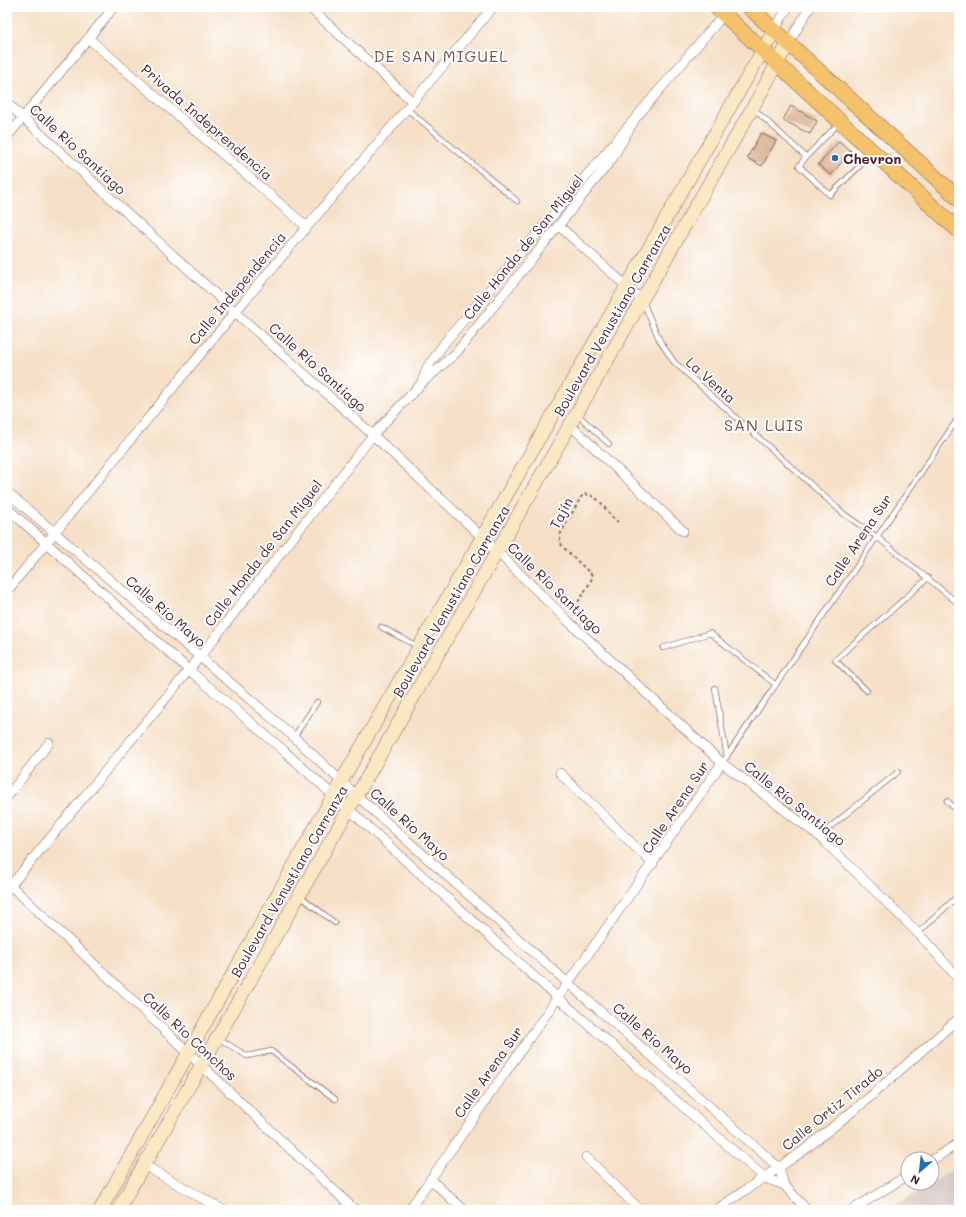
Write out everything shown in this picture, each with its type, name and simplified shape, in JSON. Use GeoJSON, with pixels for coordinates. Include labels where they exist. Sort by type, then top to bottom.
{"type":"FeatureCollection","features":[{"type":"Feature","properties":{"kind":"main road"},"geometry":{"type":"LineString","coordinates":[[749,7],[959,199]]}},
{"type":"Feature","properties":{"kind":"main road"},"geometry":{"type":"LineString","coordinates":[[723,9],[763,51],[959,231]]}},
{"type":"Feature","properties":{"kind":"main road","name":"Boulevard Venustiano Carranza"},"geometry":{"type":"LineString","coordinates":[[100,1210],[341,781],[774,31]]}},
{"type":"Feature","properties":{"kind":"main road","name":"Boulevard Venustiano Carranza"},"geometry":{"type":"LineString","coordinates":[[118,1210],[200,1065],[498,552],[788,44]]}},
{"type":"Feature","properties":{"kind":"street"},"geometry":{"type":"LineString","coordinates":[[7,137],[114,7]]}},
{"type":"Feature","properties":{"kind":"street"},"geometry":{"type":"LineString","coordinates":[[309,7],[410,105]]}},
{"type":"Feature","properties":{"kind":"street","name":"Calle Independencia"},"geometry":{"type":"LineString","coordinates":[[7,591],[235,312],[493,7]]}},
{"type":"Feature","properties":{"kind":"street","name":"Boulevard Venustiano Carranza"},"geometry":{"type":"LineString","coordinates":[[774,31],[788,7]]}},
{"type":"Feature","properties":{"kind":"street","name":"Boulevard Venustiano Carranza"},"geometry":{"type":"LineString","coordinates":[[788,44],[810,7]]}},
{"type":"Feature","properties":{"kind":"street","name":"Calle Honda de San Miguel"},"geometry":{"type":"LineString","coordinates":[[421,384],[427,368],[445,342],[635,118],[723,9]]}},
{"type":"Feature","properties":{"kind":"street","name":"Privada Indeprendencia"},"geometry":{"type":"LineString","coordinates":[[88,38],[307,227]]}},
{"type":"Feature","properties":{"kind":"street","name":"Calle Río Santiago"},"geometry":{"type":"LineString","coordinates":[[7,103],[235,312],[373,435],[498,552],[567,620],[725,760],[819,836],[918,933],[959,979]]}},
{"type":"Feature","properties":{"kind":"street","name":"Calle Honda de San Miguel"},"geometry":{"type":"LineString","coordinates":[[8,886],[199,658],[373,435],[421,384],[456,353],[612,159],[635,118]]}},
{"type":"Feature","properties":{"kind":"street"},"geometry":{"type":"LineString","coordinates":[[559,226],[642,300]]}},
{"type":"Feature","properties":{"kind":"street"},"geometry":{"type":"LineString","coordinates":[[570,425],[683,531]]}},
{"type":"Feature","properties":{"kind":"street","name":"Calle Río Mayo"},"geometry":{"type":"LineString","coordinates":[[7,492],[294,738],[357,796],[779,1168],[784,1185],[807,1210]]}},
{"type":"Feature","properties":{"kind":"street","name":"Calle Río Mayo"},"geometry":{"type":"LineString","coordinates":[[7,508],[189,670],[283,750],[558,998],[765,1178],[784,1185]]}},
{"type":"Feature","properties":{"kind":"street"},"geometry":{"type":"LineString","coordinates":[[283,750],[294,738]]}},
{"type":"Feature","properties":{"kind":"street"},"geometry":{"type":"LineString","coordinates":[[7,797],[49,743]]}},
{"type":"Feature","properties":{"kind":"street","name":"Calle Arena Sur"},"geometry":{"type":"LineString","coordinates":[[409,1210],[725,760]]}},
{"type":"Feature","properties":{"kind":"street"},"geometry":{"type":"LineString","coordinates":[[560,773],[653,864]]}},
{"type":"Feature","properties":{"kind":"street","name":"Calle Río Conchos"},"geometry":{"type":"LineString","coordinates":[[8,886],[355,1210]]}},
{"type":"Feature","properties":{"kind":"street","name":"Calle Ortiz Tirado"},"geometry":{"type":"LineString","coordinates":[[716,1210],[779,1168],[864,1102],[959,1018]]}},
{"type":"Feature","properties":{"kind":"street"},"geometry":{"type":"LineString","coordinates":[[940,1155],[959,1143]]}},
{"type":"Feature","properties":{"kind":"street"},"geometry":{"type":"LineString","coordinates":[[586,1157],[640,1210]]}},
{"type":"Feature","properties":{"kind":"street"},"geometry":{"type":"LineString","coordinates":[[144,1165],[223,1210]]}},
{"type":"Feature","properties":{"kind":"street"},"geometry":{"type":"LineString","coordinates":[[430,1179],[464,1210]]}},
{"type":"Feature","properties":{"kind":"street"},"geometry":{"type":"LineString","coordinates":[[852,1210],[900,1180]]}},
{"type":"Feature","properties":{"kind":"lane"},"geometry":{"type":"LineString","coordinates":[[410,105],[516,201]]}},
{"type":"Feature","properties":{"kind":"lane"},"geometry":{"type":"LineString","coordinates":[[753,107],[806,158]]}},
{"type":"Feature","properties":{"kind":"lane"},"geometry":{"type":"LineString","coordinates":[[840,122],[799,166],[830,195],[873,152]]}},
{"type":"Feature","properties":{"kind":"lane","name":"La Venta"},"geometry":{"type":"LineString","coordinates":[[642,300],[660,341],[674,362],[844,514],[877,537],[959,604]]}},
{"type":"Feature","properties":{"kind":"lane"},"geometry":{"type":"LineString","coordinates":[[577,413],[609,444]]}},
{"type":"Feature","properties":{"kind":"lane","name":"Calle Arena Sur"},"geometry":{"type":"LineString","coordinates":[[725,760],[959,417]]}},
{"type":"Feature","properties":{"kind":"lane"},"geometry":{"type":"LineString","coordinates":[[867,691],[835,660],[928,578]]}},
{"type":"Feature","properties":{"kind":"lane"},"geometry":{"type":"LineString","coordinates":[[381,627],[418,647]]}},
{"type":"Feature","properties":{"kind":"lane"},"geometry":{"type":"LineString","coordinates":[[663,648],[710,632],[776,685]]}},
{"type":"Feature","properties":{"kind":"lane"},"geometry":{"type":"LineString","coordinates":[[715,688],[725,760]]}},
{"type":"Feature","properties":{"kind":"lane"},"geometry":{"type":"LineString","coordinates":[[294,738],[317,702]]}},
{"type":"Feature","properties":{"kind":"lane"},"geometry":{"type":"LineString","coordinates":[[819,836],[898,772]]}},
{"type":"Feature","properties":{"kind":"lane"},"geometry":{"type":"LineString","coordinates":[[947,801],[959,812]]}},
{"type":"Feature","properties":{"kind":"lane"},"geometry":{"type":"LineString","coordinates":[[918,933],[959,895]]}},
{"type":"Feature","properties":{"kind":"lane"},"geometry":{"type":"LineString","coordinates":[[299,896],[335,923]]}},
{"type":"Feature","properties":{"kind":"lane"},"geometry":{"type":"LineString","coordinates":[[217,1037],[247,1056],[271,1051],[335,1099]]}},
{"type":"Feature","properties":{"kind":"path","name":"Tajín"},"geometry":{"type":"LineString","coordinates":[[567,620],[592,577],[591,573],[562,547],[560,535],[583,495],[588,495],[601,501],[609,515],[618,522]]}},
{"type":"Feature","properties":{"kind":"shaded area"},"geometry":{"type":"Polygon","coordinates":[[[959,1166],[959,1210],[888,1210],[919,1191],[940,1191],[940,1178],[959,1166]]]}},
{"type":"Feature","properties":{"kind":"building","name":"Chevron"},"geometry":{"type":"Polygon","coordinates":[[[791,106],[817,121],[810,134],[783,120],[791,106]]]}},
{"type":"Feature","properties":{"kind":"building"},"geometry":{"type":"Polygon","coordinates":[[[761,133],[776,141],[762,166],[747,158],[761,133]]]}},
{"type":"Feature","properties":{"kind":"building","name":"Chevron"},"geometry":{"type":"Polygon","coordinates":[[[839,141],[851,151],[831,175],[818,165],[839,141]]]}},
{"type":"Feature","properties":{"kind":"place","name":"Chevron"},"geometry":{"type":"Point","coordinates":[835,158]}},
{"type":"Feature","properties":{"kind":"district","name":"DE SAN MIGUEL"},"geometry":{"type":"Point","coordinates":[441,55]}},
{"type":"Feature","properties":{"kind":"district","name":"SAN LUIS"},"geometry":{"type":"Point","coordinates":[764,424]}}]}
